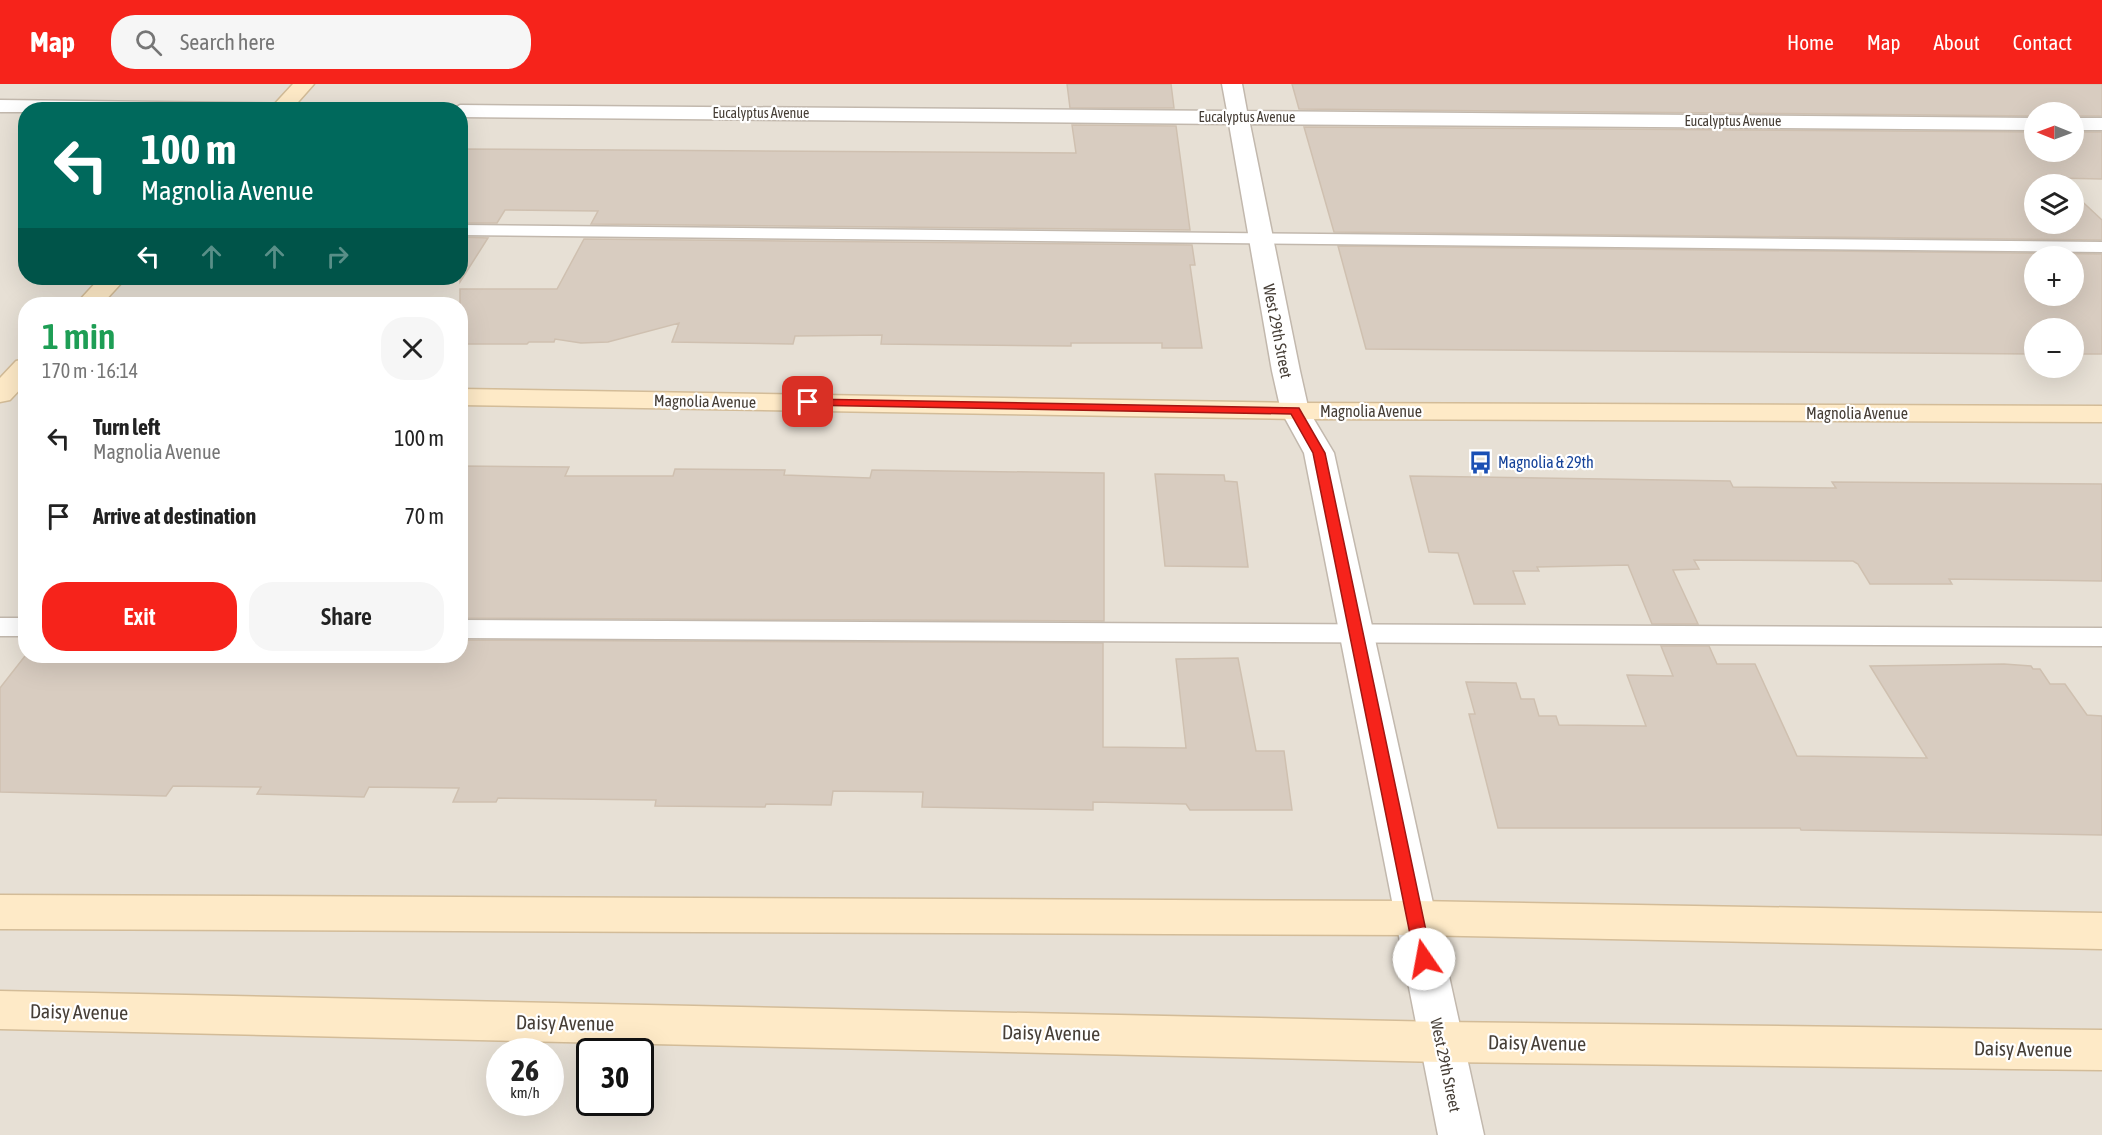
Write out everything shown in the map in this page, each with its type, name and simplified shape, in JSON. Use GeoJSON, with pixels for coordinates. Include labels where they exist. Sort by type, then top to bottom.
{"type":"FeatureCollection","features":[{"type":"Feature","properties":{"kind":"street"},"geometry":{"type":"LineString","coordinates":[[286,102],[304,84]]}},
{"type":"Feature","properties":{"kind":"street","name":"West 29th Street"},"geometry":{"type":"LineString","coordinates":[[1232,84],[1294,411],[1319,453],[1461,1135]]}},
{"type":"Feature","properties":{"kind":"street"},"geometry":{"type":"LineString","coordinates":[[0,106],[18,106]]}},
{"type":"Feature","properties":{"kind":"street","name":"Eucalyptus Avenue"},"geometry":{"type":"LineString","coordinates":[[468,111],[2024,124]]}},
{"type":"Feature","properties":{"kind":"street"},"geometry":{"type":"LineString","coordinates":[[2084,124],[2102,124]]}},
{"type":"Feature","properties":{"kind":"street"},"geometry":{"type":"LineString","coordinates":[[95,297],[107,285]]}},
{"type":"Feature","properties":{"kind":"street"},"geometry":{"type":"LineString","coordinates":[[0,393],[18,376]]}},
{"type":"Feature","properties":{"kind":"street","name":"Magnolia Avenue"},"geometry":{"type":"LineString","coordinates":[[468,397],[1294,411],[2102,414]]}},
{"type":"Feature","properties":{"kind":"street"},"geometry":{"type":"LineString","coordinates":[[0,400],[18,399]]}},
{"type":"Feature","properties":{"kind":"street"},"geometry":{"type":"LineString","coordinates":[[0,912],[1415,918],[2102,932]]}},
{"type":"Feature","properties":{"kind":"street","name":"Daisy Avenue"},"geometry":{"type":"LineString","coordinates":[[0,1010],[1442,1042],[2102,1050]]}},
{"type":"Feature","properties":{"kind":"lane"},"geometry":{"type":"LineString","coordinates":[[468,230],[2102,247]]}},
{"type":"Feature","properties":{"kind":"lane"},"geometry":{"type":"LineString","coordinates":[[0,627],[18,627]]}},
{"type":"Feature","properties":{"kind":"lane"},"geometry":{"type":"LineString","coordinates":[[468,629],[2102,637]]}},
{"type":"Feature","properties":{"kind":"shaded area"},"geometry":{"type":"Polygon","coordinates":[[[0,84],[2102,84],[2102,1135],[0,1135],[0,84]]]}},
{"type":"Feature","properties":{"kind":"building"},"geometry":{"type":"Polygon","coordinates":[[[1067,84],[1171,84],[1174,108],[1070,108],[1067,84]]]}},
{"type":"Feature","properties":{"kind":"building"},"geometry":{"type":"Polygon","coordinates":[[[1292,84],[2102,84],[2102,116],[2084,116],[2084,102],[2024,102],[2024,116],[1299,109],[1292,84]]]}},
{"type":"Feature","properties":{"kind":"building"},"geometry":{"type":"Polygon","coordinates":[[[1072,125],[1176,126],[1190,230],[591,224],[598,211],[505,210],[497,223],[468,223],[468,149],[1076,153],[1072,125]]]}},
{"type":"Feature","properties":{"kind":"building"},"geometry":{"type":"Polygon","coordinates":[[[1304,127],[2024,132],[2024,162],[2084,162],[2084,132],[2102,132],[2102,179],[2084,179],[2084,174],[2024,174],[2024,234],[2084,234],[2084,203],[2102,220],[2102,240],[1334,232],[1304,127]]]}},
{"type":"Feature","properties":{"kind":"building"},"geometry":{"type":"Polygon","coordinates":[[[468,237],[488,238],[468,269],[468,237]]]}},
{"type":"Feature","properties":{"kind":"building"},"geometry":{"type":"Polygon","coordinates":[[[584,239],[1192,245],[1195,265],[1190,265],[1202,348],[1162,348],[1162,343],[1071,343],[1071,346],[881,344],[882,335],[795,336],[793,344],[672,342],[679,323],[608,342],[581,343],[555,339],[554,342],[529,342],[527,344],[468,344],[468,297],[460,297],[460,289],[557,289],[584,239]]]}},
{"type":"Feature","properties":{"kind":"building"},"geometry":{"type":"Polygon","coordinates":[[[1338,246],[2024,253],[2024,306],[2084,306],[2084,254],[2102,254],[2102,354],[2084,354],[2084,318],[2024,318],[2024,354],[1366,349],[1338,246]]]}},
{"type":"Feature","properties":{"kind":"building"},"geometry":{"type":"Polygon","coordinates":[[[468,466],[569,467],[565,476],[673,476],[675,469],[785,470],[784,475],[870,478],[872,470],[1104,473],[1104,621],[468,618],[468,466]]]}},
{"type":"Feature","properties":{"kind":"building"},"geometry":{"type":"Polygon","coordinates":[[[1155,474],[1224,475],[1225,481],[1237,482],[1248,567],[1165,566],[1155,474]]]}},
{"type":"Feature","properties":{"kind":"building"},"geometry":{"type":"Polygon","coordinates":[[[1410,476],[1730,481],[1733,487],[1836,488],[1832,482],[2102,484],[2102,581],[1949,579],[1952,584],[1870,584],[1858,564],[1853,561],[1694,560],[1699,569],[1673,570],[1698,624],[1652,624],[1628,565],[1537,567],[1539,571],[1513,571],[1525,604],[1474,604],[1458,553],[1429,552],[1410,476]]]}},
{"type":"Feature","properties":{"kind":"building"},"geometry":{"type":"Polygon","coordinates":[[[468,640],[1103,643],[1103,747],[1186,748],[1176,659],[1238,658],[1256,751],[1284,751],[1292,810],[1190,810],[1186,804],[1093,802],[1093,810],[922,807],[923,792],[833,791],[831,805],[766,804],[765,807],[655,806],[656,800],[498,798],[496,802],[453,802],[459,788],[369,787],[364,797],[257,794],[261,787],[173,786],[166,796],[0,792],[0,688],[20,663],[468,663],[468,640]]]}},
{"type":"Feature","properties":{"kind":"building"},"geometry":{"type":"Polygon","coordinates":[[[1661,646],[1709,646],[1717,664],[1755,664],[1797,756],[1927,758],[1870,666],[2004,664],[2040,669],[2050,684],[2065,684],[2087,715],[2102,716],[2102,835],[1801,830],[1800,828],[1498,828],[1469,714],[1475,714],[1466,682],[1516,683],[1521,699],[1534,699],[1539,716],[1556,716],[1559,725],[1646,726],[1627,675],[1673,676],[1661,646]]]}},
{"type":"Feature","properties":{"kind":"place","name":"Magnolia & 29th"},"geometry":{"type":"Point","coordinates":[1480,462]}},
{"type":"Feature","properties":{"kind":"route"},"geometry":{"type":"LineString","coordinates":[[808,402],[1294,411],[1319,453],[1424,959]]}}]}
